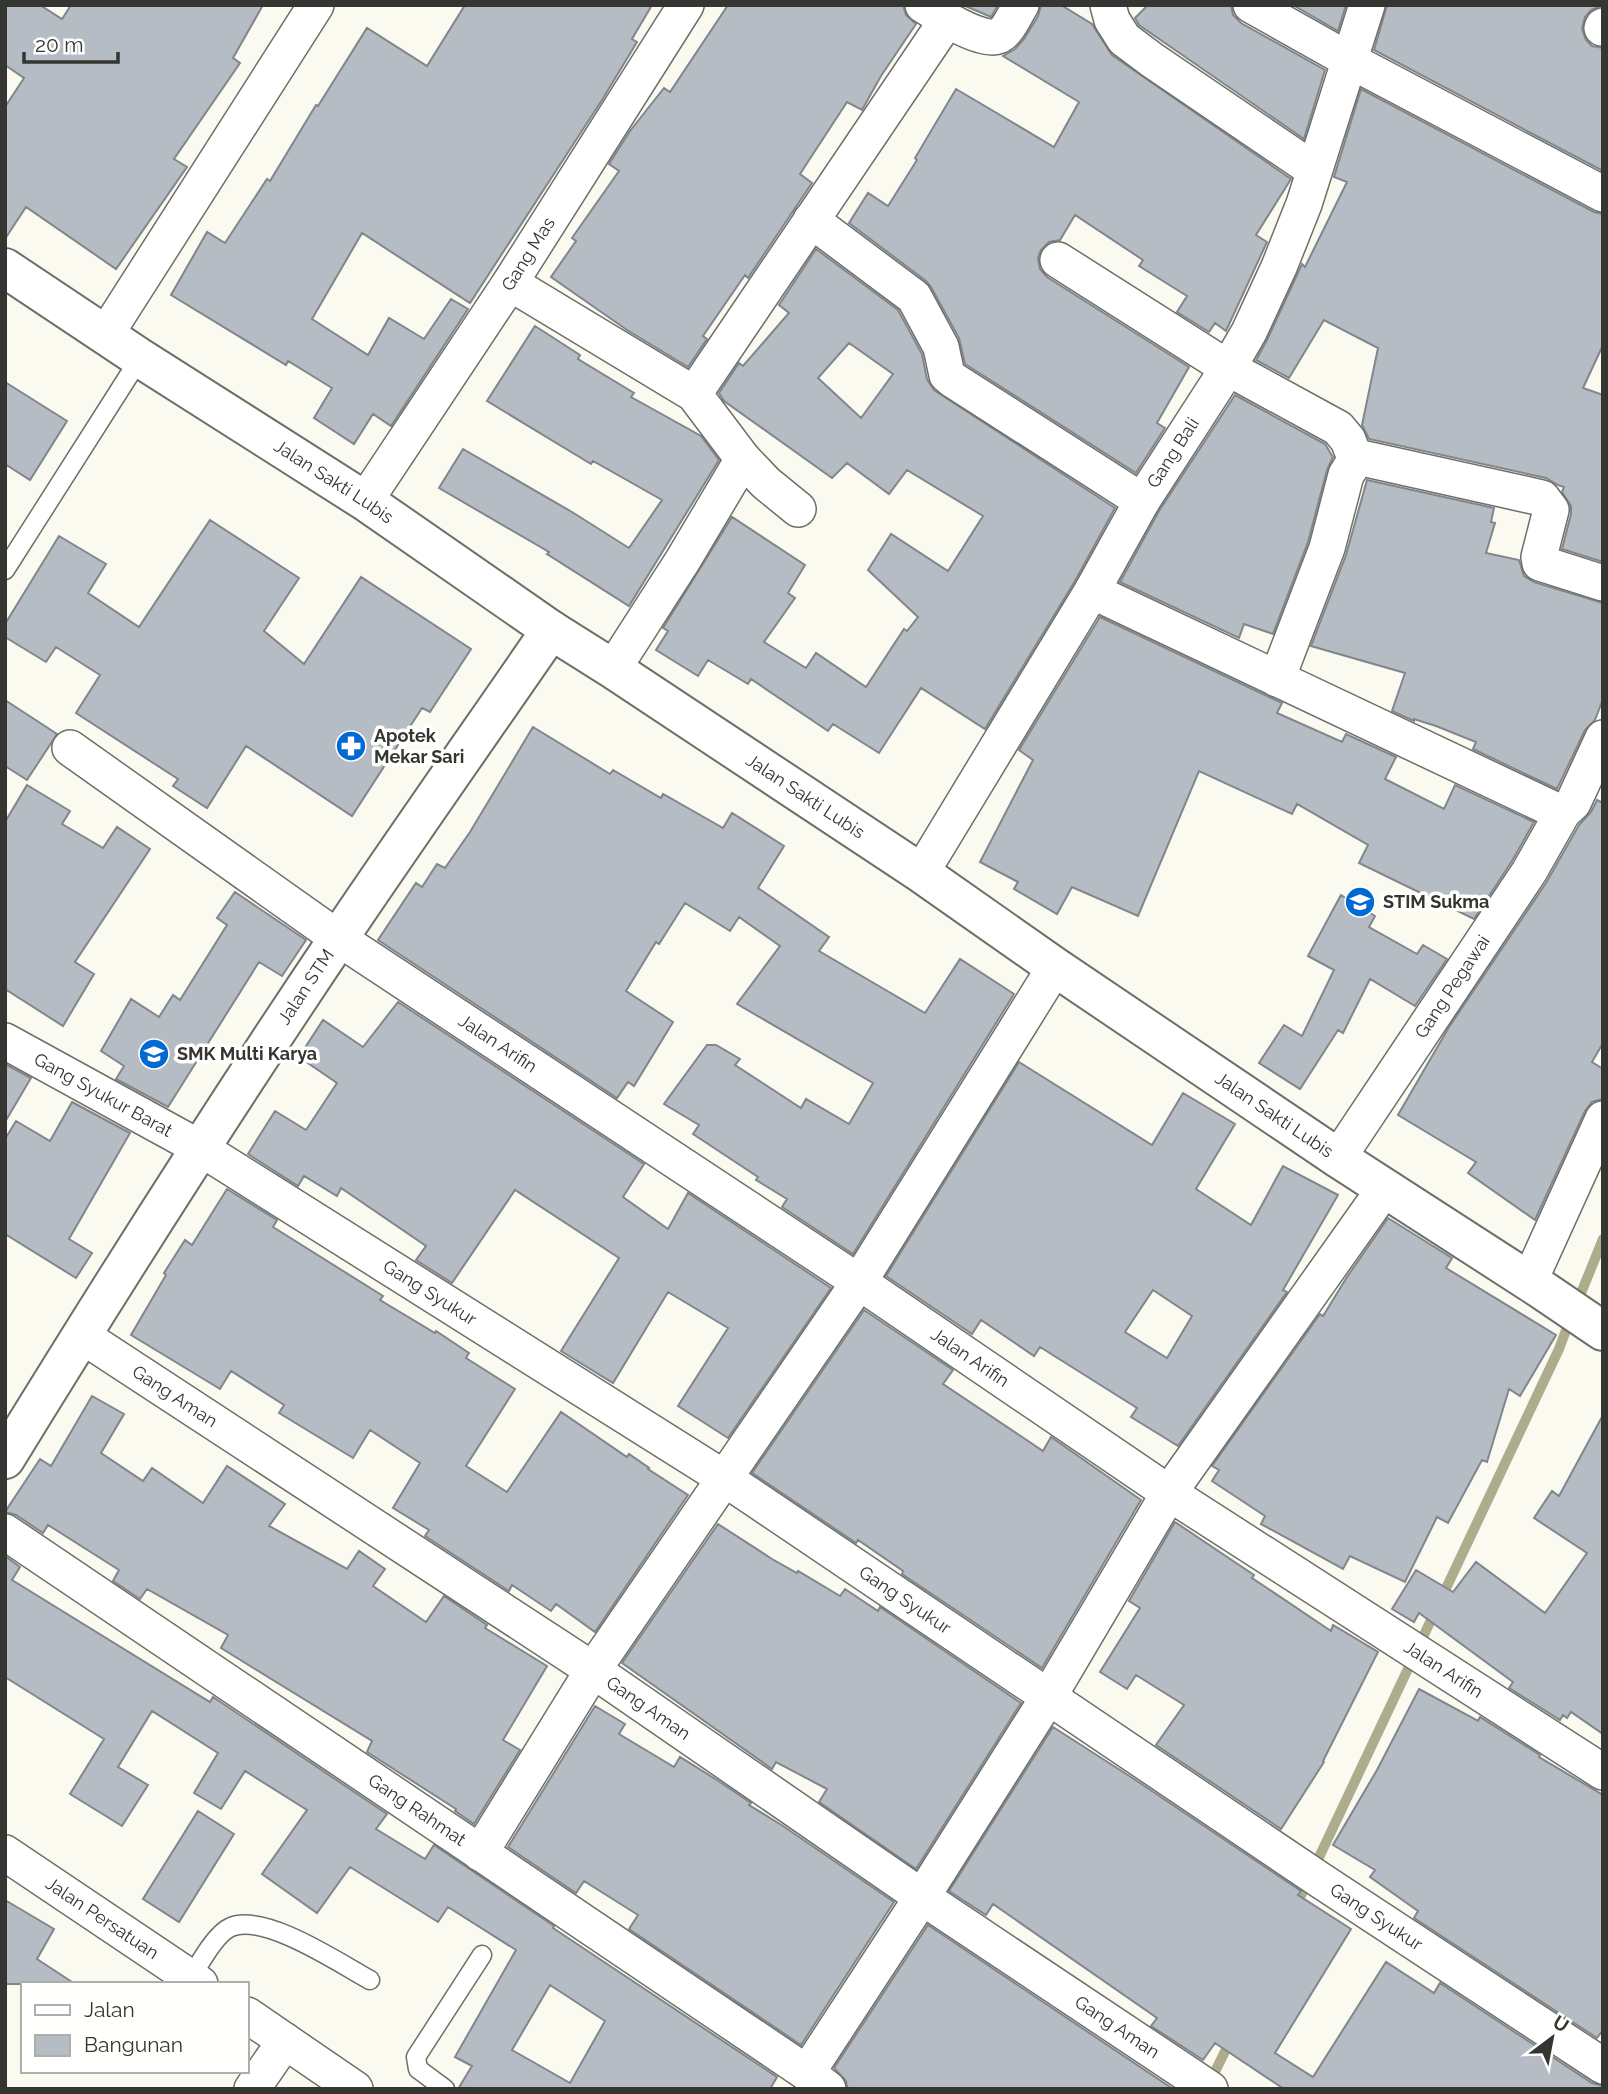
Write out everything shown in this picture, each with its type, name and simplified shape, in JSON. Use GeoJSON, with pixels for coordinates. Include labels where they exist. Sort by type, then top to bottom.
{"type":"FeatureCollection","features":[{"type":"Feature","properties":{"kind":"street"},"geometry":{"type":"LineString","coordinates":[[106,334],[316,5]]}},
{"type":"Feature","properties":{"kind":"street","name":"Gang Mas"},"geometry":{"type":"LineString","coordinates":[[365,501],[510,283],[686,5]]}},
{"type":"Feature","properties":{"kind":"street"},"geometry":{"type":"LineString","coordinates":[[694,394],[811,220],[935,12],[992,38],[1003,33],[1021,5]]}},
{"type":"Feature","properties":{"kind":"street"},"geometry":{"type":"LineString","coordinates":[[1108,5],[1112,20],[1124,39],[1314,170]]}},
{"type":"Feature","properties":{"kind":"street"},"geometry":{"type":"LineString","coordinates":[[1251,5],[1603,194]]}},
{"type":"Feature","properties":{"kind":"street","name":"Gang Bali"},"geometry":{"type":"LineString","coordinates":[[921,873],[1092,592],[1142,501],[1249,332],[1304,204],[1367,5]]}},
{"type":"Feature","properties":{"kind":"street"},"geometry":{"type":"LineString","coordinates":[[811,220],[914,297],[941,346],[947,375],[1142,501]]}},
{"type":"Feature","properties":{"kind":"street"},"geometry":{"type":"LineString","coordinates":[[1058,260],[1228,368],[1338,428],[1357,457],[1542,498],[1551,510],[1539,557],[1540,563],[1603,583]]}},
{"type":"Feature","properties":{"kind":"street","name":"Jalan Sakti Lubis"},"geometry":{"type":"LineString","coordinates":[[5,268],[140,358],[365,501],[551,630],[921,873],[1338,1158],[1599,1329]]}},
{"type":"Feature","properties":{"kind":"street"},"geometry":{"type":"LineString","coordinates":[[510,283],[694,394],[743,459],[766,483],[798,509]]}},
{"type":"Feature","properties":{"kind":"street"},"geometry":{"type":"LineString","coordinates":[[1277,679],[1327,548],[1346,475],[1357,457]]}},
{"type":"Feature","properties":{"kind":"street"},"geometry":{"type":"LineString","coordinates":[[613,669],[684,560],[743,459]]}},
{"type":"Feature","properties":{"kind":"street"},"geometry":{"type":"LineString","coordinates":[[1092,592],[1563,812]]}},
{"type":"Feature","properties":{"kind":"street","name":"Jalan STM"},"geometry":{"type":"LineString","coordinates":[[5,1459],[200,1148],[338,938],[551,630]]}},
{"type":"Feature","properties":{"kind":"street","name":"Gang Pegawai"},"geometry":{"type":"LineString","coordinates":[[1338,1158],[1529,872],[1563,812],[1573,803],[1603,738]]}},
{"type":"Feature","properties":{"kind":"street","name":"Jalan Arifin"},"geometry":{"type":"LineString","coordinates":[[69,748],[338,938],[859,1282],[1169,1493],[1603,1772]]}},
{"type":"Feature","properties":{"kind":"street"},"geometry":{"type":"LineString","coordinates":[[480,1853],[593,1670],[859,1282],[1055,967]]}},
{"type":"Feature","properties":{"kind":"street","name":"Gang Syukur Barat"},"geometry":{"type":"LineString","coordinates":[[5,1041],[200,1148]]}},
{"type":"Feature","properties":{"kind":"street"},"geometry":{"type":"LineString","coordinates":[[1535,1286],[1603,1119]]}},
{"type":"Feature","properties":{"kind":"street","name":"Gang Syukur"},"geometry":{"type":"LineString","coordinates":[[200,1148],[724,1478],[1320,1880],[1603,2066]]}},
{"type":"Feature","properties":{"kind":"street"},"geometry":{"type":"LineString","coordinates":[[817,2081],[922,1897],[1049,1696],[1169,1493],[1385,1188]]}},
{"type":"Feature","properties":{"kind":"street","name":"Gang Aman"},"geometry":{"type":"LineString","coordinates":[[81,1335],[593,1670],[922,1897],[1196,2080]]}},
{"type":"Feature","properties":{"kind":"street","name":"Gang Rahmat"},"geometry":{"type":"LineString","coordinates":[[5,1532],[817,2081]]}},
{"type":"Feature","properties":{"kind":"street","name":"Jalan Persatuan"},"geometry":{"type":"LineString","coordinates":[[5,1853],[196,1981]]}},
{"type":"Feature","properties":{"kind":"street"},"geometry":{"type":"LineString","coordinates":[[248,2016],[355,2089]]}},
{"type":"Feature","properties":{"kind":"street"},"geometry":{"type":"LineString","coordinates":[[252,2089],[285,2040]]}},
{"type":"Feature","properties":{"kind":"lane"},"geometry":{"type":"LineString","coordinates":[[5,570],[140,358]]}},
{"type":"Feature","properties":{"kind":"lane"},"geometry":{"type":"LineString","coordinates":[[196,1981],[200,1962],[218,1937],[230,1927],[246,1925],[287,1934],[370,1980]]}},
{"type":"Feature","properties":{"kind":"lane"},"geometry":{"type":"LineString","coordinates":[[445,2089],[418,2069],[416,2057],[482,1955]]}},
{"type":"Feature","properties":{"kind":"building"},"geometry":{"type":"Polygon","coordinates":[[[5,5],[40,5],[62,19],[71,5],[263,5],[233,58],[240,63],[174,159],[187,167],[116,269],[26,207],[5,239],[5,107],[24,78],[5,65],[5,5]]]}},
{"type":"Feature","properties":{"kind":"building"},"geometry":{"type":"Polygon","coordinates":[[[465,5],[652,5],[632,39],[637,42],[602,100],[470,303],[362,233],[312,319],[368,355],[389,318],[424,339],[451,299],[468,309],[391,426],[373,414],[354,444],[314,418],[332,388],[288,361],[286,365],[171,295],[207,232],[225,243],[267,179],[270,181],[367,28],[427,66],[465,5]]]}},
{"type":"Feature","properties":{"kind":"building"},"geometry":{"type":"Polygon","coordinates":[[[728,5],[903,5],[906,15],[916,24],[862,110],[847,102],[800,174],[812,183],[748,278],[745,275],[703,336],[707,339],[688,367],[627,330],[551,277],[576,241],[572,238],[619,171],[609,164],[630,131],[664,88],[670,92],[728,5]]]}},
{"type":"Feature","properties":{"kind":"building"},"geometry":{"type":"Polygon","coordinates":[[[963,5],[998,5],[991,17],[963,5]]]}},
{"type":"Feature","properties":{"kind":"building"},"geometry":{"type":"Polygon","coordinates":[[[1041,5],[1061,5],[1092,24],[1112,55],[1291,179],[1256,235],[1267,242],[1226,331],[1215,323],[1209,332],[1177,312],[1187,296],[1139,266],[1143,260],[1075,215],[1060,240],[1049,242],[1041,250],[1038,258],[1040,269],[1047,277],[1189,367],[1157,423],[1165,428],[1136,473],[965,364],[959,338],[931,287],[849,223],[868,193],[888,206],[956,89],[1054,147],[1079,102],[1003,56],[1015,49],[1024,39],[1038,16],[1041,5]]]}},
{"type":"Feature","properties":{"kind":"building"},"geometry":{"type":"Polygon","coordinates":[[[1148,5],[1231,5],[1233,15],[1241,23],[1325,70],[1304,139],[1139,25],[1135,18],[1148,5]]]}},
{"type":"Feature","properties":{"kind":"building"},"geometry":{"type":"Polygon","coordinates":[[[1293,5],[1346,5],[1338,31],[1293,5]]]}},
{"type":"Feature","properties":{"kind":"building"},"geometry":{"type":"Polygon","coordinates":[[[1387,5],[1603,5],[1591,10],[1585,17],[1582,29],[1586,40],[1592,46],[1603,48],[1603,171],[1374,50],[1387,5]]]}},
{"type":"Feature","properties":{"kind":"building"},"geometry":{"type":"Polygon","coordinates":[[[1361,89],[1594,212],[1603,214],[1603,345],[1583,388],[1603,395],[1603,562],[1562,549],[1571,514],[1571,506],[1562,492],[1564,487],[1546,478],[1369,439],[1362,425],[1378,348],[1324,320],[1289,378],[1256,360],[1302,264],[1305,267],[1347,182],[1334,177],[1361,89]]]}},
{"type":"Feature","properties":{"kind":"building"},"geometry":{"type":"Polygon","coordinates":[[[816,249],[898,310],[922,354],[927,379],[934,390],[1115,508],[1075,581],[985,729],[921,688],[879,753],[833,724],[828,731],[751,679],[748,684],[708,660],[698,676],[656,650],[668,631],[663,628],[732,517],[805,565],[788,593],[795,598],[764,642],[806,668],[816,653],[866,687],[904,629],[907,631],[918,617],[868,570],[891,534],[948,571],[983,516],[907,470],[889,494],[847,463],[832,478],[724,401],[719,393],[739,363],[743,366],[789,313],[779,305],[816,249]],[[849,343],[818,378],[861,418],[893,374],[849,343]]]}},
{"type":"Feature","properties":{"kind":"building"},"geometry":{"type":"Polygon","coordinates":[[[535,326],[580,355],[578,359],[634,393],[631,397],[701,436],[719,460],[629,606],[547,554],[549,552],[439,488],[463,449],[629,548],[662,500],[593,461],[591,464],[487,401],[535,326]]]}},
{"type":"Feature","properties":{"kind":"building"},"geometry":{"type":"Polygon","coordinates":[[[5,382],[67,421],[30,480],[5,464],[5,382]]]}},
{"type":"Feature","properties":{"kind":"building"},"geometry":{"type":"Polygon","coordinates":[[[1235,395],[1325,444],[1333,457],[1308,542],[1273,634],[1244,624],[1239,638],[1120,582],[1159,511],[1235,395]]]}},
{"type":"Feature","properties":{"kind":"building"},"geometry":{"type":"Polygon","coordinates":[[[1367,480],[1494,508],[1491,522],[1495,523],[1486,553],[1519,560],[1524,576],[1534,582],[1603,603],[1603,699],[1595,720],[1585,730],[1557,789],[1473,749],[1476,742],[1392,711],[1405,673],[1311,646],[1346,555],[1367,480]]]}},
{"type":"Feature","properties":{"kind":"building"},"geometry":{"type":"Polygon","coordinates":[[[210,520],[299,578],[264,631],[304,664],[361,577],[471,649],[430,712],[422,708],[352,816],[246,746],[207,808],[173,786],[178,779],[76,713],[100,675],[56,647],[46,662],[5,637],[5,624],[59,536],[106,564],[88,593],[139,627],[210,520]]]}},
{"type":"Feature","properties":{"kind":"building"},"geometry":{"type":"Polygon","coordinates":[[[1100,617],[1282,703],[1277,713],[1342,742],[1346,734],[1396,757],[1385,779],[1444,809],[1455,785],[1534,822],[1474,919],[1359,863],[1368,845],[1297,804],[1292,814],[1199,771],[1138,916],[1072,887],[1057,914],[1014,889],[1018,882],[980,862],[1033,760],[1019,750],[1100,617]]]}},
{"type":"Feature","properties":{"kind":"building"},"geometry":{"type":"Polygon","coordinates":[[[5,700],[57,734],[27,780],[5,766],[5,700]]]}},
{"type":"Feature","properties":{"kind":"building"},"geometry":{"type":"Polygon","coordinates":[[[533,727],[610,774],[613,770],[661,798],[663,794],[723,828],[732,813],[784,846],[758,888],[829,937],[819,951],[925,1013],[960,959],[1014,994],[853,1254],[782,1207],[787,1199],[693,1134],[699,1125],[664,1104],[707,1045],[716,1045],[740,1059],[735,1065],[801,1108],[806,1099],[849,1124],[873,1083],[737,1004],[780,946],[739,917],[730,931],[685,903],[659,944],[656,942],[626,991],[673,1022],[634,1086],[628,1082],[617,1098],[378,940],[416,883],[422,887],[437,864],[445,868],[470,832],[533,727]]]}},
{"type":"Feature","properties":{"kind":"building"},"geometry":{"type":"Polygon","coordinates":[[[27,785],[70,811],[62,824],[103,848],[117,827],[150,849],[75,962],[94,974],[63,1026],[5,989],[5,822],[27,785]]]}},
{"type":"Feature","properties":{"kind":"building"},"geometry":{"type":"Polygon","coordinates":[[[1597,800],[1603,803],[1603,1043],[1592,1062],[1603,1069],[1603,1099],[1592,1102],[1585,1111],[1535,1220],[1468,1173],[1476,1162],[1398,1115],[1449,1027],[1546,883],[1579,825],[1591,812],[1597,800]]]}},
{"type":"Feature","properties":{"kind":"building"},"geometry":{"type":"Polygon","coordinates":[[[235,892],[306,940],[282,976],[259,962],[168,1107],[116,1079],[124,1066],[101,1051],[131,999],[159,1017],[173,995],[180,1000],[227,925],[217,918],[235,892]]]}},
{"type":"Feature","properties":{"kind":"building"},"geometry":{"type":"Polygon","coordinates":[[[1341,895],[1375,916],[1369,927],[1417,954],[1423,945],[1447,959],[1415,1006],[1370,979],[1343,1033],[1338,1030],[1300,1089],[1259,1063],[1284,1025],[1302,1036],[1334,970],[1308,956],[1341,895]]]}},
{"type":"Feature","properties":{"kind":"building"},"geometry":{"type":"Polygon","coordinates":[[[398,1002],[644,1164],[623,1197],[668,1229],[688,1193],[831,1288],[728,1438],[678,1406],[728,1328],[668,1292],[613,1383],[561,1351],[619,1258],[515,1190],[452,1283],[416,1260],[426,1246],[341,1188],[337,1196],[304,1176],[298,1186],[248,1154],[275,1111],[306,1130],[337,1083],[299,1057],[323,1020],[363,1047],[398,1002]]]}},
{"type":"Feature","properties":{"kind":"building"},"geometry":{"type":"Polygon","coordinates":[[[1019,1062],[1152,1145],[1183,1093],[1235,1124],[1196,1189],[1251,1225],[1283,1166],[1338,1195],[1283,1290],[1287,1292],[1178,1446],[1131,1417],[1137,1408],[1040,1347],[1034,1356],[981,1320],[972,1334],[886,1276],[1019,1062]],[[1153,1290],[1125,1332],[1167,1358],[1192,1316],[1153,1290]]]}},
{"type":"Feature","properties":{"kind":"building"},"geometry":{"type":"Polygon","coordinates":[[[5,1064],[31,1078],[5,1122],[5,1064]]]}},
{"type":"Feature","properties":{"kind":"building"},"geometry":{"type":"Polygon","coordinates":[[[72,1102],[130,1133],[69,1239],[92,1253],[76,1278],[5,1234],[5,1139],[16,1121],[50,1141],[72,1102]]]}},
{"type":"Feature","properties":{"kind":"building"},"geometry":{"type":"Polygon","coordinates":[[[227,1189],[277,1220],[273,1227],[383,1296],[380,1300],[469,1353],[466,1358],[515,1389],[466,1466],[507,1492],[561,1412],[688,1495],[595,1632],[556,1604],[551,1611],[512,1585],[509,1591],[425,1536],[429,1530],[393,1508],[420,1463],[370,1430],[353,1458],[279,1413],[284,1405],[231,1371],[220,1389],[131,1335],[185,1240],[192,1245],[227,1189]]]}},
{"type":"Feature","properties":{"kind":"building"},"geometry":{"type":"Polygon","coordinates":[[[1388,1218],[1452,1258],[1446,1268],[1556,1335],[1520,1396],[1509,1389],[1487,1462],[1482,1460],[1448,1523],[1437,1517],[1405,1582],[1350,1556],[1343,1569],[1261,1524],[1265,1516],[1212,1481],[1219,1470],[1212,1466],[1320,1314],[1323,1316],[1388,1218]]]}},
{"type":"Feature","properties":{"kind":"building"},"geometry":{"type":"Polygon","coordinates":[[[864,1310],[953,1370],[943,1384],[1043,1451],[1051,1437],[1141,1500],[1042,1668],[902,1574],[903,1571],[858,1540],[856,1543],[752,1473],[864,1310]]]}},
{"type":"Feature","properties":{"kind":"building"},"geometry":{"type":"Polygon","coordinates":[[[92,1396],[124,1414],[101,1453],[143,1481],[152,1468],[203,1503],[227,1466],[285,1504],[269,1526],[347,1569],[359,1551],[385,1569],[373,1586],[426,1622],[444,1596],[487,1625],[485,1628],[547,1666],[503,1740],[520,1750],[474,1824],[455,1811],[456,1809],[367,1752],[372,1741],[221,1648],[228,1635],[147,1589],[140,1599],[113,1581],[119,1570],[48,1525],[43,1533],[16,1515],[5,1512],[40,1459],[51,1466],[92,1396]]]}},
{"type":"Feature","properties":{"kind":"building"},"geometry":{"type":"Polygon","coordinates":[[[1603,1415],[1603,1734],[1571,1712],[1567,1718],[1563,1715],[1560,1720],[1509,1688],[1513,1682],[1419,1613],[1414,1622],[1392,1609],[1416,1570],[1453,1592],[1476,1562],[1545,1613],[1587,1553],[1534,1518],[1552,1491],[1559,1496],[1603,1415]]]}},
{"type":"Feature","properties":{"kind":"building"},"geometry":{"type":"Polygon","coordinates":[[[1175,1522],[1331,1631],[1333,1625],[1378,1652],[1324,1762],[1281,1829],[1156,1745],[1184,1705],[1136,1675],[1127,1689],[1100,1672],[1140,1608],[1129,1601],[1175,1522]]]}},
{"type":"Feature","properties":{"kind":"building"},"geometry":{"type":"Polygon","coordinates":[[[718,1524],[772,1559],[840,1596],[845,1589],[878,1611],[880,1607],[1021,1703],[916,1869],[819,1802],[827,1789],[776,1762],[772,1769],[622,1663],[718,1524]]]}},
{"type":"Feature","properties":{"kind":"building"},"geometry":{"type":"Polygon","coordinates":[[[5,1556],[20,1567],[12,1580],[210,1702],[213,1697],[387,1814],[376,1829],[425,1859],[434,1845],[777,2077],[770,2089],[458,2089],[472,2066],[455,2057],[516,1950],[448,1907],[438,1922],[350,1867],[317,1913],[262,1874],[307,1810],[245,1771],[221,1809],[194,1793],[218,1753],[152,1711],[118,1767],[148,1785],[122,1826],[70,1794],[104,1739],[5,1677],[5,1556]],[[550,1985],[512,2050],[570,2083],[605,2021],[550,1985]]]}},
{"type":"Feature","properties":{"kind":"building"},"geometry":{"type":"Polygon","coordinates":[[[1419,1689],[1478,1721],[1480,1717],[1540,1755],[1539,1757],[1603,1795],[1603,2030],[1597,2038],[1414,1918],[1418,1911],[1370,1877],[1375,1870],[1333,1845],[1377,1770],[1419,1689]]]}},
{"type":"Feature","properties":{"kind":"building"},"geometry":{"type":"Polygon","coordinates":[[[595,1706],[625,1724],[619,1734],[674,1767],[680,1757],[894,1902],[801,2045],[629,1929],[638,1915],[584,1881],[576,1893],[508,1847],[595,1706]]]}},
{"type":"Feature","properties":{"kind":"building"},"geometry":{"type":"Polygon","coordinates":[[[1053,1727],[1301,1891],[1298,1895],[1351,1929],[1275,2053],[1313,2077],[1386,1962],[1434,1993],[1440,1983],[1592,2083],[1603,2086],[1603,2089],[1284,2089],[1215,2043],[1203,2060],[1151,2026],[1157,2018],[993,1904],[986,1915],[949,1891],[1053,1727]]]}},
{"type":"Feature","properties":{"kind":"building"},"geometry":{"type":"Polygon","coordinates":[[[198,1811],[234,1834],[179,1922],[143,1899],[198,1811]]]}},
{"type":"Feature","properties":{"kind":"building"},"geometry":{"type":"Polygon","coordinates":[[[5,1900],[54,1929],[37,1959],[72,1982],[5,1984],[5,1900]]]}},
{"type":"Feature","properties":{"kind":"building"},"geometry":{"type":"Polygon","coordinates":[[[928,1925],[1173,2089],[847,2087],[846,2081],[834,2068],[928,1925]]]}},
{"type":"Feature","properties":{"kind":"waterway"},"geometry":{"type":"LineString","coordinates":[[1577,1303],[1603,1239]]}},
{"type":"Feature","properties":{"kind":"waterway"},"geometry":{"type":"LineString","coordinates":[[1296,1906],[1559,1349],[1571,1317]]}},
{"type":"Feature","properties":{"kind":"waterway"},"geometry":{"type":"LineString","coordinates":[[1210,2082],[1231,2039]]}},
{"type":"Feature","properties":{"kind":"place","name":"Apotek Mekar Sari"},"geometry":{"type":"Point","coordinates":[351,746]}},
{"type":"Feature","properties":{"kind":"place","name":"STIM Sukma"},"geometry":{"type":"Point","coordinates":[1360,902]}},
{"type":"Feature","properties":{"kind":"place","name":"SMK Multi Karya"},"geometry":{"type":"Point","coordinates":[154,1054]}}]}
